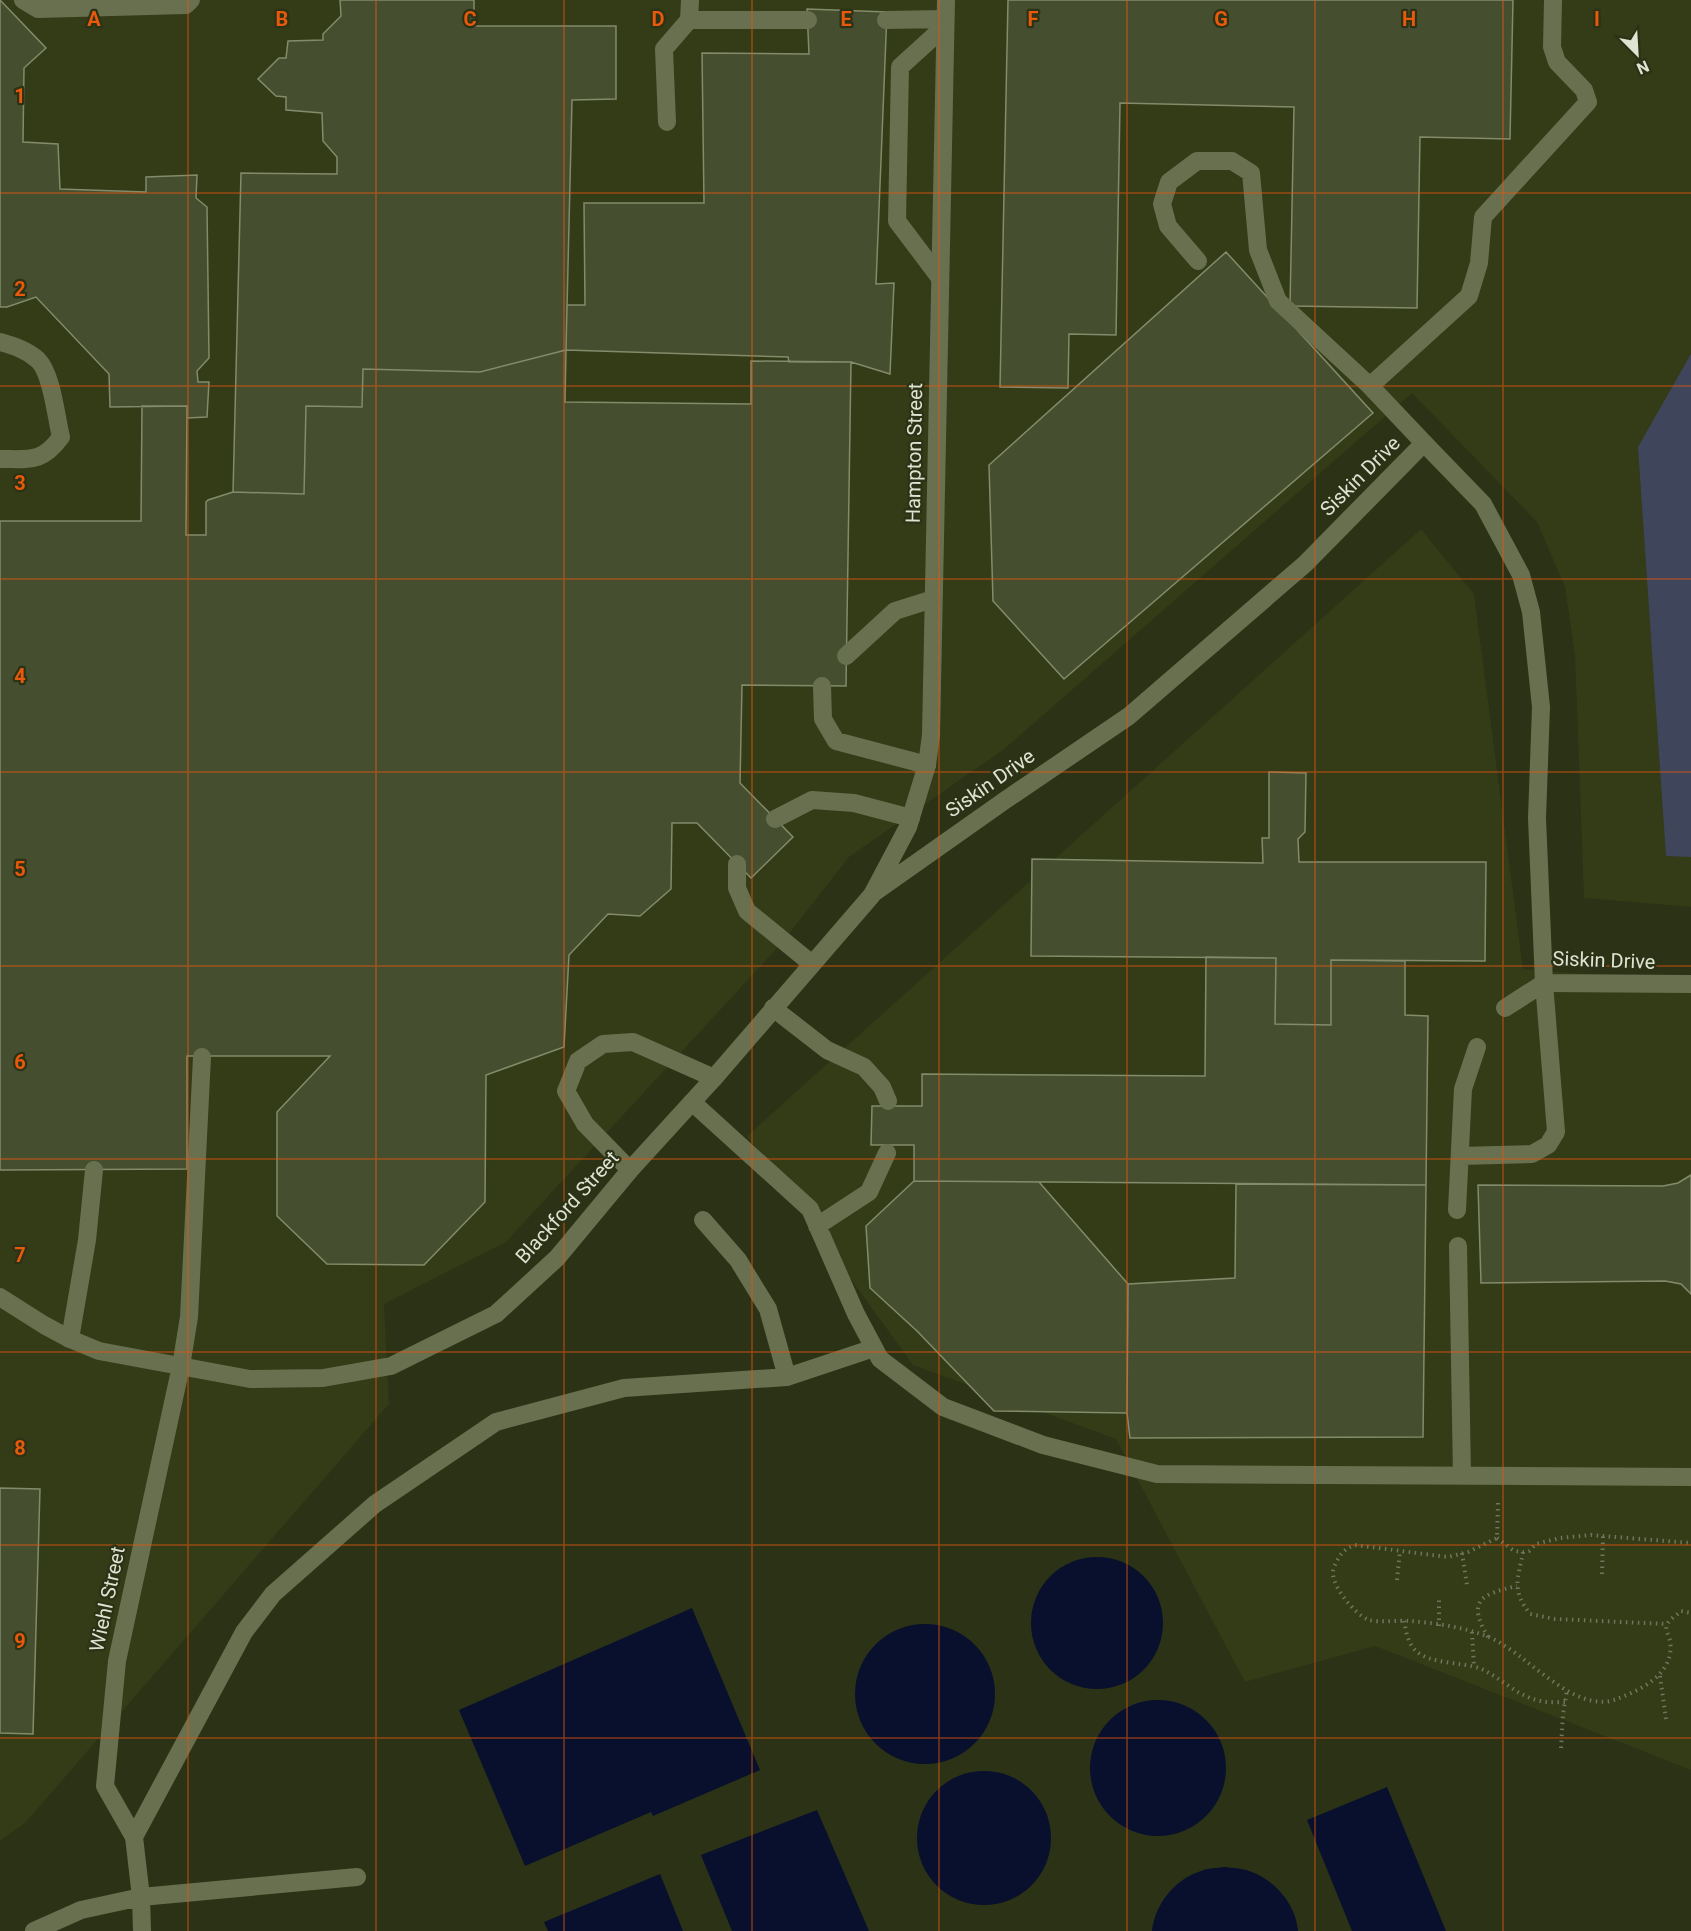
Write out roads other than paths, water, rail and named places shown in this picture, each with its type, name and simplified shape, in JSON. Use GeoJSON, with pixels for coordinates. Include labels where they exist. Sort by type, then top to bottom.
{"type":"FeatureCollection","features":[{"type":"Feature","properties":{"kind":"street"},"geometry":{"type":"LineString","coordinates":[[23,0],[38,9],[186,5],[192,0]]}},
{"type":"Feature","properties":{"kind":"street"},"geometry":{"type":"LineString","coordinates":[[667,122],[664,49],[689,20],[690,0]]}},
{"type":"Feature","properties":{"kind":"street","name":"Hampton Street"},"geometry":{"type":"LineString","coordinates":[[872,895],[908,827],[927,765],[931,735],[945,0]]}},
{"type":"Feature","properties":{"kind":"street"},"geometry":{"type":"LineString","coordinates":[[1370,386],[1470,296],[1479,263],[1484,217],[1588,102],[1584,90],[1557,62],[1552,47],[1553,0]]}},
{"type":"Feature","properties":{"kind":"street"},"geometry":{"type":"LineString","coordinates":[[689,20],[808,20]]}},
{"type":"Feature","properties":{"kind":"street"},"geometry":{"type":"LineString","coordinates":[[886,20],[945,22]]}},
{"type":"Feature","properties":{"kind":"street"},"geometry":{"type":"LineString","coordinates":[[940,278],[897,221],[900,67],[945,22]]}},
{"type":"Feature","properties":{"kind":"street"},"geometry":{"type":"LineString","coordinates":[[1198,261],[1168,226],[1162,204],[1169,182],[1197,161],[1232,161],[1251,172],[1258,250],[1278,301],[1370,386],[1424,443]]}},
{"type":"Feature","properties":{"kind":"street"},"geometry":{"type":"LineString","coordinates":[[0,342],[19,348],[39,361],[48,378],[61,436],[51,450],[34,459],[0,459]]}},
{"type":"Feature","properties":{"kind":"street","name":"Siskin Drive"},"geometry":{"type":"LineString","coordinates":[[872,895],[1129,716],[1305,564],[1424,443],[1483,504],[1521,575],[1531,612],[1541,707],[1537,818],[1544,983],[1691,984]]}},
{"type":"Feature","properties":{"kind":"street"},"geometry":{"type":"LineString","coordinates":[[846,656],[895,610],[933,599]]}},
{"type":"Feature","properties":{"kind":"street"},"geometry":{"type":"LineString","coordinates":[[822,686],[823,719],[836,741],[927,765]]}},
{"type":"Feature","properties":{"kind":"street"},"geometry":{"type":"LineString","coordinates":[[775,819],[812,800],[854,803],[911,818]]}},
{"type":"Feature","properties":{"kind":"street"},"geometry":{"type":"LineString","coordinates":[[737,864],[737,888],[747,911],[812,964]]}},
{"type":"Feature","properties":{"kind":"street","name":"Blackford Street"},"geometry":{"type":"LineString","coordinates":[[0,1297],[44,1325],[99,1351],[249,1378],[323,1378],[391,1366],[496,1314],[557,1258],[630,1170],[714,1078],[872,895]]}},
{"type":"Feature","properties":{"kind":"street"},"geometry":{"type":"LineString","coordinates":[[1460,1156],[1532,1154],[1548,1145],[1556,1132],[1544,983],[1505,1008]]}},
{"type":"Feature","properties":{"kind":"street"},"geometry":{"type":"LineString","coordinates":[[773,1008],[827,1050],[864,1068],[882,1087],[888,1101]]}},
{"type":"Feature","properties":{"kind":"street"},"geometry":{"type":"LineString","coordinates":[[630,1170],[585,1124],[566,1090],[578,1061],[603,1044],[633,1042],[714,1078]]}},
{"type":"Feature","properties":{"kind":"street"},"geometry":{"type":"LineString","coordinates":[[1457,1210],[1463,1089],[1477,1047]]}},
{"type":"Feature","properties":{"kind":"street","name":"Wiehl Street"},"geometry":{"type":"LineString","coordinates":[[134,1837],[105,1786],[117,1661],[181,1366],[189,1317],[202,1056]]}},
{"type":"Feature","properties":{"kind":"street"},"geometry":{"type":"LineString","coordinates":[[692,1102],[810,1209],[856,1314],[880,1359],[943,1407],[1043,1445],[1157,1474],[1691,1477]]}},
{"type":"Feature","properties":{"kind":"street"},"geometry":{"type":"LineString","coordinates":[[818,1226],[869,1192],[887,1153]]}},
{"type":"Feature","properties":{"kind":"street"},"geometry":{"type":"LineString","coordinates":[[70,1339],[87,1240],[94,1170]]}},
{"type":"Feature","properties":{"kind":"street"},"geometry":{"type":"LineString","coordinates":[[703,1220],[738,1260],[768,1309],[787,1377]]}},
{"type":"Feature","properties":{"kind":"street"},"geometry":{"type":"LineString","coordinates":[[1458,1246],[1462,1476]]}},
{"type":"Feature","properties":{"kind":"street"},"geometry":{"type":"LineString","coordinates":[[142,1931],[141,1897],[134,1837],[243,1632],[273,1594],[375,1504],[496,1422],[624,1388],[787,1377],[874,1348]]}},
{"type":"Feature","properties":{"kind":"street"},"geometry":{"type":"LineString","coordinates":[[34,1931],[81,1910],[141,1897],[357,1877]]}}]}
